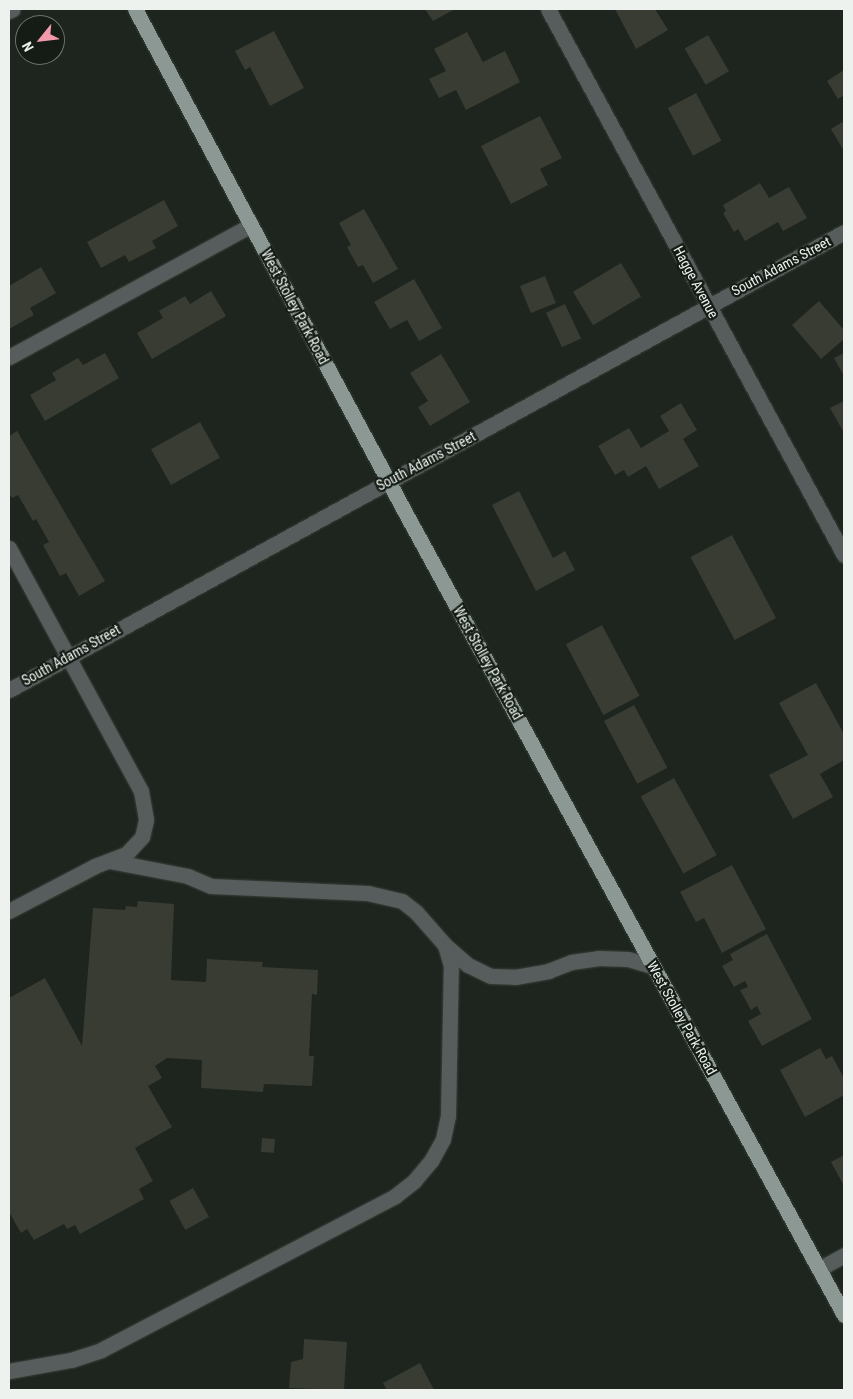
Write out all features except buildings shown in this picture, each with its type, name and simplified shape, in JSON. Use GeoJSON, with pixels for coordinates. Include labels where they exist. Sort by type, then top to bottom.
{"type":"FeatureCollection","features":[{"type":"Feature","properties":{"kind":"main road","name":"West Stolley Park Road"},"geometry":{"type":"LineString","coordinates":[[135,9],[388,481],[844,1315]]}},
{"type":"Feature","properties":{"kind":"street"},"geometry":{"type":"LineString","coordinates":[[9,11],[13,9]]}},
{"type":"Feature","properties":{"kind":"street","name":"Hagge Avenue"},"geometry":{"type":"LineString","coordinates":[[548,9],[844,555]]}},
{"type":"Feature","properties":{"kind":"street"},"geometry":{"type":"LineString","coordinates":[[9,356],[251,225]]}},
{"type":"Feature","properties":{"kind":"street","name":"South Adams Street"},"geometry":{"type":"LineString","coordinates":[[9,690],[844,232]]}},
{"type":"Feature","properties":{"kind":"street"},"geometry":{"type":"LineString","coordinates":[[9,548],[133,775],[145,805],[142,837],[126,854],[9,911]]}},
{"type":"Feature","properties":{"kind":"street"},"geometry":{"type":"LineString","coordinates":[[110,861],[188,876],[211,886],[389,896],[402,901],[416,912],[444,945],[468,965],[492,976],[548,971],[571,962],[598,958],[628,958],[653,966]]}},
{"type":"Feature","properties":{"kind":"street"},"geometry":{"type":"LineString","coordinates":[[9,1371],[71,1360],[101,1350],[395,1196],[414,1181],[431,1161],[443,1139],[448,1116],[452,999],[451,966],[444,945]]}},
{"type":"Feature","properties":{"kind":"street"},"geometry":{"type":"LineString","coordinates":[[819,1269],[844,1256]]}}]}
